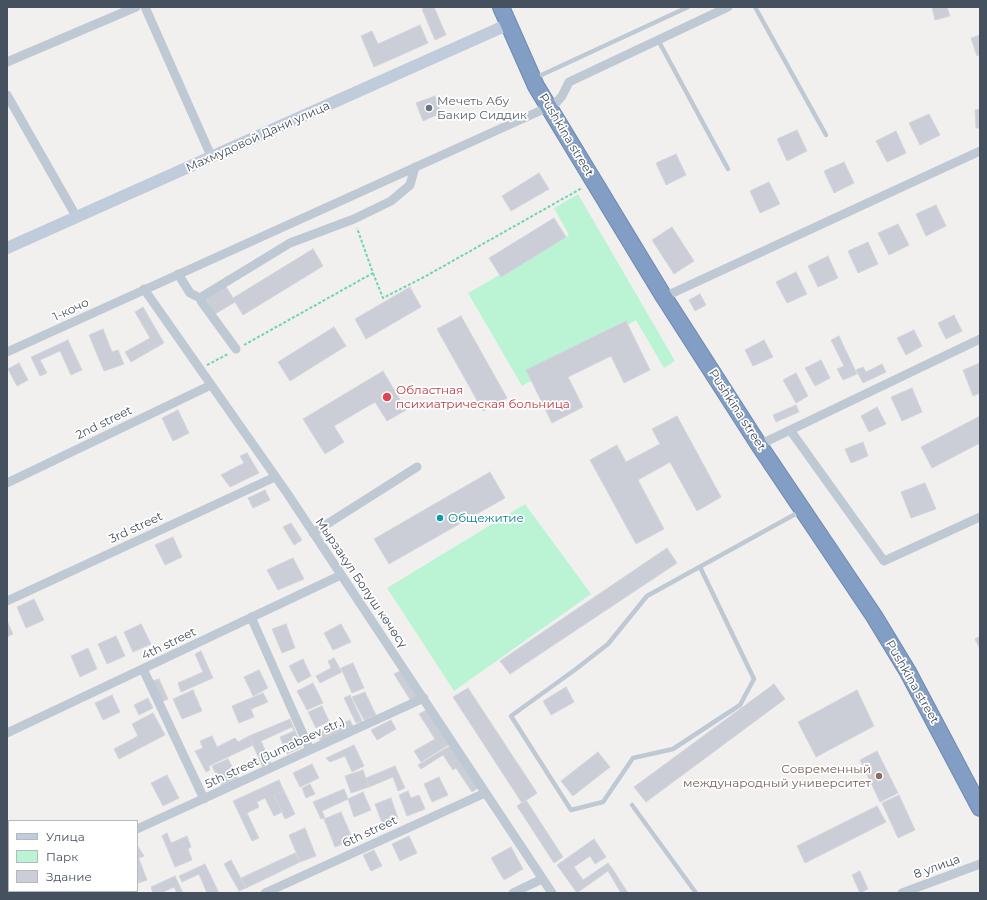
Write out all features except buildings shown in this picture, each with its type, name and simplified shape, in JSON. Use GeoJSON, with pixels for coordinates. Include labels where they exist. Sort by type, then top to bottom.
{"type":"FeatureCollection","features":[{"type":"Feature","properties":{"kind":"highway","name":"Pushkina street"},"geometry":{"type":"LineString","coordinates":[[501,7],[534,78],[536,86],[664,298],[759,446],[874,616],[908,672],[980,808]]}},
{"type":"Feature","properties":{"kind":"street"},"geometry":{"type":"LineString","coordinates":[[7,62],[136,7]]}},
{"type":"Feature","properties":{"kind":"street"},"geometry":{"type":"LineString","coordinates":[[144,7],[212,158]]}},
{"type":"Feature","properties":{"kind":"street","name":"1-кочо"},"geometry":{"type":"LineString","coordinates":[[7,352],[555,104],[562,96],[569,82],[728,7]]}},
{"type":"Feature","properties":{"kind":"street","name":"Махмудовой Дани улица"},"geometry":{"type":"LineString","coordinates":[[7,248],[76,216],[212,158],[509,24]]}},
{"type":"Feature","properties":{"kind":"street"},"geometry":{"type":"LineString","coordinates":[[7,95],[76,216]]}},
{"type":"Feature","properties":{"kind":"street"},"geometry":{"type":"LineString","coordinates":[[664,298],[980,151]]}},
{"type":"Feature","properties":{"kind":"street"},"geometry":{"type":"LineString","coordinates":[[200,298],[290,243],[354,219],[390,201],[410,185],[415,167]]}},
{"type":"Feature","properties":{"kind":"street"},"geometry":{"type":"LineString","coordinates":[[178,274],[190,293],[200,298],[236,349]]}},
{"type":"Feature","properties":{"kind":"street","name":"Мырзакул Болуш көчөсү"},"geometry":{"type":"LineString","coordinates":[[144,289],[313,533],[424,698],[552,893]]}},
{"type":"Feature","properties":{"kind":"street"},"geometry":{"type":"LineString","coordinates":[[759,446],[980,339]]}},
{"type":"Feature","properties":{"kind":"street","name":"2nd street"},"geometry":{"type":"LineString","coordinates":[[7,483],[211,385]]}},
{"type":"Feature","properties":{"kind":"street"},"geometry":{"type":"LineString","coordinates":[[790,430],[884,561],[980,517]]}},
{"type":"Feature","properties":{"kind":"street"},"geometry":{"type":"LineString","coordinates":[[313,533],[416,467]]}},
{"type":"Feature","properties":{"kind":"street","name":"3rd street"},"geometry":{"type":"LineString","coordinates":[[7,601],[275,477]]}},
{"type":"Feature","properties":{"kind":"street","name":"4th street"},"geometry":{"type":"LineString","coordinates":[[7,733],[341,575]]}},
{"type":"Feature","properties":{"kind":"street"},"geometry":{"type":"LineString","coordinates":[[252,617],[310,750]]}},
{"type":"Feature","properties":{"kind":"street"},"geometry":{"type":"LineString","coordinates":[[143,669],[204,799]]}},
{"type":"Feature","properties":{"kind":"street","name":"5th street (Jumabaev str.)"},"geometry":{"type":"LineString","coordinates":[[138,829],[424,698]]}},
{"type":"Feature","properties":{"kind":"street","name":"6th street"},"geometry":{"type":"LineString","coordinates":[[265,893],[485,793]]}},
{"type":"Feature","properties":{"kind":"street","name":"8 улица"},"geometry":{"type":"LineString","coordinates":[[902,893],[980,864]]}},
{"type":"Feature","properties":{"kind":"street"},"geometry":{"type":"LineString","coordinates":[[513,893],[542,879]]}},
{"type":"Feature","properties":{"kind":"lane"},"geometry":{"type":"LineString","coordinates":[[534,78],[688,7]]}},
{"type":"Feature","properties":{"kind":"lane"},"geometry":{"type":"LineString","coordinates":[[755,7],[826,135]]}},
{"type":"Feature","properties":{"kind":"lane"},"geometry":{"type":"LineString","coordinates":[[658,40],[728,169]]}},
{"type":"Feature","properties":{"kind":"lane"},"geometry":{"type":"LineString","coordinates":[[700,567],[754,679],[740,705],[673,749],[632,758],[603,802],[571,810],[511,716],[576,670],[608,644],[647,596],[803,510]]}},
{"type":"Feature","properties":{"kind":"lane"},"geometry":{"type":"LineString","coordinates":[[632,805],[696,893]]}},
{"type":"Feature","properties":{"kind":"path"},"geometry":{"type":"LineString","coordinates":[[354,219],[383,298],[426,276],[594,181]]}},
{"type":"Feature","properties":{"kind":"path"},"geometry":{"type":"LineString","coordinates":[[200,369],[373,273]]}},
{"type":"Feature","properties":{"kind":"green space"},"geometry":{"type":"Polygon","coordinates":[[[578,194],[675,361],[664,368],[636,320],[522,386],[468,293],[569,235],[554,208],[578,194]]]}},
{"type":"Feature","properties":{"kind":"green space"},"geometry":{"type":"Polygon","coordinates":[[[525,504],[591,594],[454,691],[387,588],[525,504]]]}},
{"type":"Feature","properties":{"kind":"place","name":"Мечеть Абу Бакир Сиддик"},"geometry":{"type":"Point","coordinates":[429,108]}},
{"type":"Feature","properties":{"kind":"place","name":"Областная психиатрическая больница"},"geometry":{"type":"Point","coordinates":[387,397]}},
{"type":"Feature","properties":{"kind":"place","name":"Общежитие"},"geometry":{"type":"Point","coordinates":[440,518]}},
{"type":"Feature","properties":{"kind":"place","name":"Современный международный университет"},"geometry":{"type":"Point","coordinates":[879,776]}}]}
